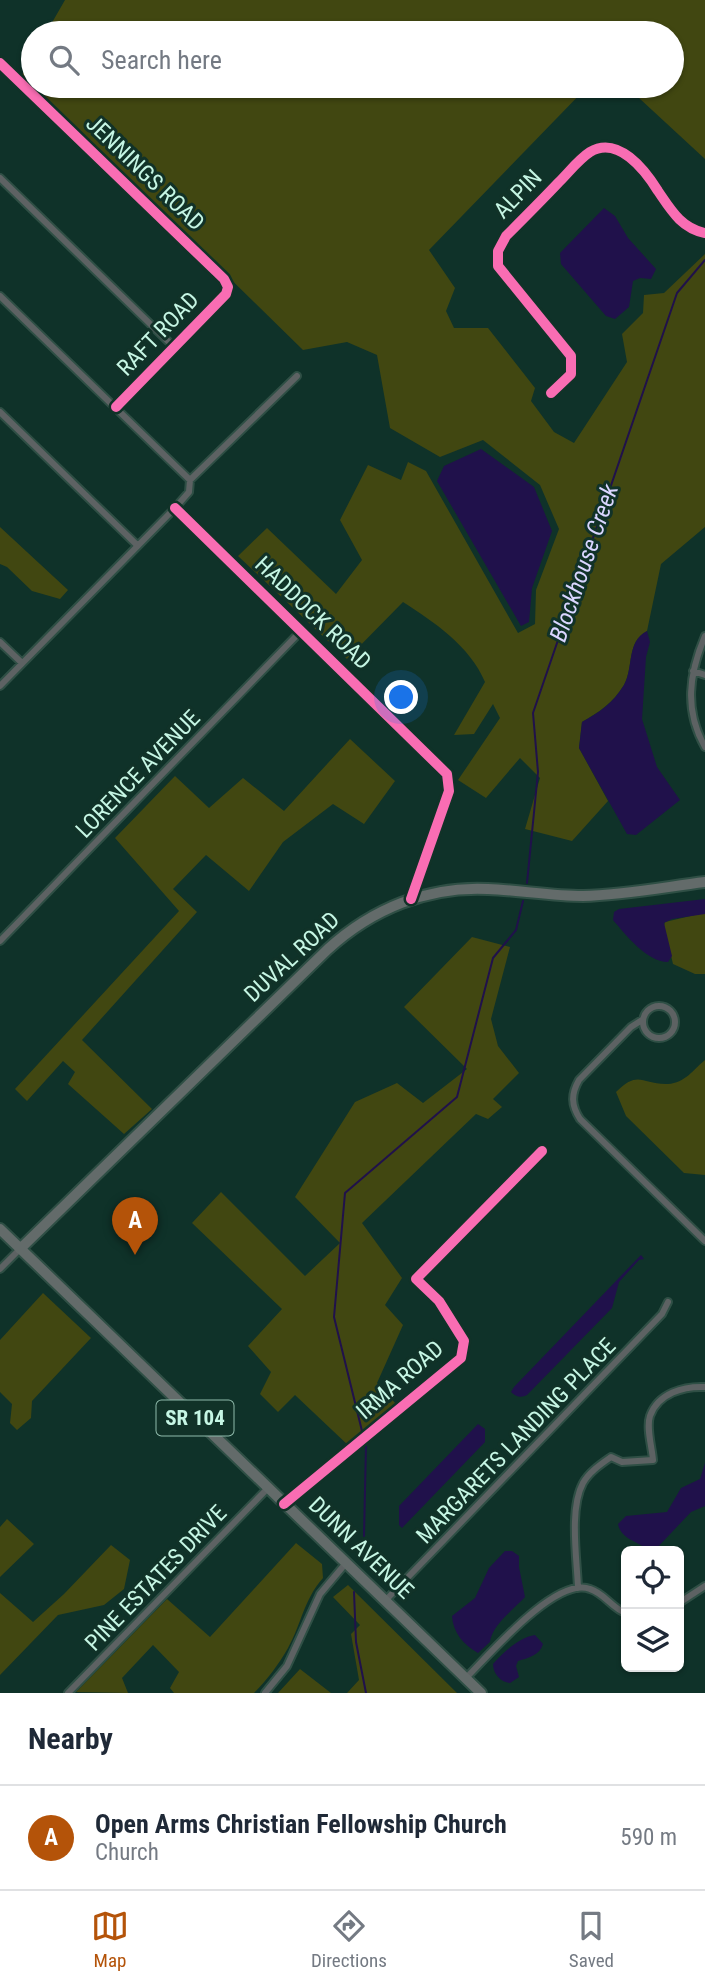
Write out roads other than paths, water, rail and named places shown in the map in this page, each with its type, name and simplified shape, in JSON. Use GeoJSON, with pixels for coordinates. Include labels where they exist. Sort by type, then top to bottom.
{"type":"FeatureCollection","features":[{"type":"Feature","properties":{"kind":"main road","name":"DUVAL ROAD"},"geometry":{"type":"LineString","coordinates":[[20,1248],[339,940],[378,913],[411,899],[457,889],[486,888],[582,896],[705,882]]}},
{"type":"Feature","properties":{"kind":"main road","name":"DUNN AVENUE"},"geometry":{"type":"LineString","coordinates":[[0,1229],[481,1693]]}},
{"type":"Feature","properties":{"kind":"street","name":"JENNINGS ROAD"},"geometry":{"type":"LineString","coordinates":[[0,63],[21,83]]}},
{"type":"Feature","properties":{"kind":"street","name":"JENNINGS ROAD"},"geometry":{"type":"LineString","coordinates":[[36,98],[224,279],[228,287]]}},
{"type":"Feature","properties":{"kind":"street"},"geometry":{"type":"LineString","coordinates":[[607,138],[606,148],[621,151],[628,156],[656,188],[675,216],[691,228],[705,233]]}},
{"type":"Feature","properties":{"kind":"street","name":"ALPIN"},"geometry":{"type":"LineString","coordinates":[[551,393],[571,374],[571,356],[498,266],[498,251],[506,236],[588,153],[606,148]]}},
{"type":"Feature","properties":{"kind":"street"},"geometry":{"type":"LineString","coordinates":[[0,178],[175,348]]}},
{"type":"Feature","properties":{"kind":"street","name":"RAFT ROAD"},"geometry":{"type":"LineString","coordinates":[[116,407],[226,294],[228,287]]}},
{"type":"Feature","properties":{"kind":"street"},"geometry":{"type":"LineString","coordinates":[[0,296],[190,480]]}},
{"type":"Feature","properties":{"kind":"street"},"geometry":{"type":"LineString","coordinates":[[0,686],[189,492],[190,480],[297,376]]}},
{"type":"Feature","properties":{"kind":"street"},"geometry":{"type":"LineString","coordinates":[[0,412],[138,545]]}},
{"type":"Feature","properties":{"kind":"street","name":"HADDOCK ROAD"},"geometry":{"type":"LineString","coordinates":[[174,508],[447,774],[449,791],[411,899]]}},
{"type":"Feature","properties":{"kind":"street","name":"LORENCE AVENUE"},"geometry":{"type":"LineString","coordinates":[[0,942],[301,631]]}},
{"type":"Feature","properties":{"kind":"street"},"geometry":{"type":"LineString","coordinates":[[705,636],[693,671],[690,705],[697,733],[705,747]]}},
{"type":"Feature","properties":{"kind":"street"},"geometry":{"type":"LineString","coordinates":[[0,642],[22,663]]}},
{"type":"Feature","properties":{"kind":"street"},"geometry":{"type":"LineString","coordinates":[[693,671],[705,675]]}},
{"type":"Feature","properties":{"kind":"street"},"geometry":{"type":"LineString","coordinates":[[642,1020],[648,1034],[657,1038],[668,1035],[675,1021],[671,1011],[661,1006],[647,1011],[642,1020],[631,1027],[579,1080],[574,1088],[573,1104],[580,1119],[705,1241]]}},
{"type":"Feature","properties":{"kind":"street","name":"IRMA ROAD"},"geometry":{"type":"LineString","coordinates":[[284,1504],[461,1357],[464,1341],[439,1301],[416,1279],[542,1151]]}},
{"type":"Feature","properties":{"kind":"street","name":"DUVAL ROAD"},"geometry":{"type":"LineString","coordinates":[[0,1269],[20,1248]]}},
{"type":"Feature","properties":{"kind":"street","name":"MARGARETS LANDING PLACE"},"geometry":{"type":"LineString","coordinates":[[385,1601],[662,1314],[668,1303]]}},
{"type":"Feature","properties":{"kind":"street"},"geometry":{"type":"LineString","coordinates":[[578,1588],[577,1503],[583,1484],[591,1472],[611,1457],[622,1462],[653,1460],[650,1415],[664,1398],[677,1390],[690,1386],[705,1387]]}},
{"type":"Feature","properties":{"kind":"street","name":"PINE ESTATES DRIVE"},"geometry":{"type":"LineString","coordinates":[[68,1693],[268,1488]]}},
{"type":"Feature","properties":{"kind":"street"},"geometry":{"type":"LineString","coordinates":[[265,1693],[287,1666],[320,1594],[346,1563]]}},
{"type":"Feature","properties":{"kind":"street"},"geometry":{"type":"LineString","coordinates":[[684,1600],[705,1586]]}},
{"type":"Feature","properties":{"kind":"street"},"geometry":{"type":"LineString","coordinates":[[466,1678],[542,1604],[566,1589],[590,1589],[621,1612]]}},
{"type":"Feature","properties":{"kind":"waterway","name":"Blockhouse Creek"},"geometry":{"type":"LineString","coordinates":[[527,883],[538,772],[533,713],[677,293],[705,260]]}},
{"type":"Feature","properties":{"kind":"waterway","name":"Blockhouse Creek"},"geometry":{"type":"LineString","coordinates":[[362,1431],[334,1317],[345,1193],[457,1097],[493,958],[516,930],[523,901]]}},
{"type":"Feature","properties":{"kind":"waterway","name":"Blockhouse Creek"},"geometry":{"type":"LineString","coordinates":[[364,1536],[366,1445]]}},
{"type":"Feature","properties":{"kind":"waterway","name":"Blockhouse Creek"},"geometry":{"type":"LineString","coordinates":[[365,1551],[365,1557]]}},
{"type":"Feature","properties":{"kind":"waterway","name":"Blockhouse Creek"},"geometry":{"type":"LineString","coordinates":[[354,1592],[356,1642],[366,1693]]}},
{"type":"Feature","properties":{"kind":"place","name":"Open Arms Christian Fellowship Church"},"geometry":{"type":"Point","coordinates":[135,1255]}}]}
